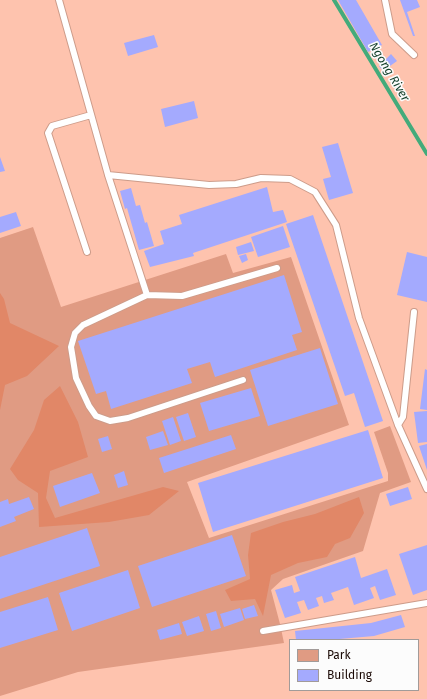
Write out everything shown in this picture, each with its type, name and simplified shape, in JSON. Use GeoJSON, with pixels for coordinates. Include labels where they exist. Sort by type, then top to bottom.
{"type":"FeatureCollection","features":[{"type":"Feature","properties":{"kind":"lane"},"geometry":{"type":"LineString","coordinates":[[59,0],[108,175],[147,295]]}},
{"type":"Feature","properties":{"kind":"lane"},"geometry":{"type":"LineString","coordinates":[[385,0],[392,34],[414,55]]}},
{"type":"Feature","properties":{"kind":"lane"},"geometry":{"type":"LineString","coordinates":[[87,252],[48,133],[52,126],[91,115]]}},
{"type":"Feature","properties":{"kind":"lane"},"geometry":{"type":"LineString","coordinates":[[108,175],[209,185],[236,184],[261,178],[290,179],[315,192],[336,225],[359,318],[398,425],[427,489]]}},
{"type":"Feature","properties":{"kind":"lane"},"geometry":{"type":"LineString","coordinates":[[243,380],[128,418],[110,421],[96,416],[89,406],[76,378],[70,347],[75,333],[83,325],[147,295],[182,296],[277,268]]}},
{"type":"Feature","properties":{"kind":"lane"},"geometry":{"type":"LineString","coordinates":[[398,425],[403,417],[414,312]]}},
{"type":"Feature","properties":{"kind":"lane"},"geometry":{"type":"LineString","coordinates":[[263,631],[427,604]]}},
{"type":"Feature","properties":{"kind":"shaded area"},"geometry":{"type":"Polygon","coordinates":[[[0,0],[427,0],[427,699],[0,699],[0,0]]]}},
{"type":"Feature","properties":{"kind":"shaded area"},"geometry":{"type":"Polygon","coordinates":[[[0,293],[4,299],[10,323],[59,346],[27,376],[5,385],[0,410],[0,293]]]}},
{"type":"Feature","properties":{"kind":"shaded area"},"geometry":{"type":"Polygon","coordinates":[[[60,386],[78,422],[88,457],[50,471],[46,498],[55,518],[163,487],[179,491],[149,515],[109,522],[39,527],[38,493],[18,480],[10,469],[34,430],[44,400],[60,386]]]}},
{"type":"Feature","properties":{"kind":"shaded area"},"geometry":{"type":"Polygon","coordinates":[[[359,497],[364,513],[350,538],[335,544],[327,557],[298,563],[271,575],[263,616],[255,599],[231,601],[225,590],[250,579],[248,555],[251,533],[283,522],[315,514],[359,497]]]}},
{"type":"Feature","properties":{"kind":"green space"},"geometry":{"type":"Polygon","coordinates":[[[33,227],[61,307],[226,254],[233,273],[291,257],[349,425],[187,482],[209,538],[388,481],[388,473],[374,432],[390,426],[411,482],[380,493],[363,551],[283,579],[271,590],[284,643],[78,672],[0,696],[0,238],[33,227]]]}},
{"type":"Feature","properties":{"kind":"building"},"geometry":{"type":"Polygon","coordinates":[[[338,0],[356,0],[382,45],[368,52],[338,0]]]}},
{"type":"Feature","properties":{"kind":"building"},"geometry":{"type":"Polygon","coordinates":[[[400,0],[417,0],[420,7],[407,12],[415,36],[413,36],[400,0]]]}},
{"type":"Feature","properties":{"kind":"building"},"geometry":{"type":"Polygon","coordinates":[[[154,35],[158,47],[128,56],[124,43],[154,35]]]}},
{"type":"Feature","properties":{"kind":"building"},"geometry":{"type":"Polygon","coordinates":[[[391,54],[397,61],[383,71],[379,66],[391,54]]]}},
{"type":"Feature","properties":{"kind":"building"},"geometry":{"type":"Polygon","coordinates":[[[194,101],[198,118],[165,127],[161,109],[194,101]]]}},
{"type":"Feature","properties":{"kind":"building"},"geometry":{"type":"Polygon","coordinates":[[[338,143],[353,193],[329,200],[323,179],[331,177],[322,147],[338,143]]]}},
{"type":"Feature","properties":{"kind":"building"},"geometry":{"type":"Polygon","coordinates":[[[0,157],[5,171],[0,172],[0,157]]]}},
{"type":"Feature","properties":{"kind":"building"},"geometry":{"type":"Polygon","coordinates":[[[267,187],[273,212],[283,210],[287,222],[193,253],[194,256],[150,267],[144,251],[164,244],[160,231],[182,224],[179,215],[267,187]]]}},
{"type":"Feature","properties":{"kind":"building"},"geometry":{"type":"Polygon","coordinates":[[[131,188],[136,206],[140,205],[145,223],[147,222],[154,246],[139,250],[127,208],[125,209],[120,191],[131,188]]]}},
{"type":"Feature","properties":{"kind":"building"},"geometry":{"type":"Polygon","coordinates":[[[16,212],[21,226],[0,233],[0,217],[16,212]]]}},
{"type":"Feature","properties":{"kind":"building"},"geometry":{"type":"Polygon","coordinates":[[[313,215],[383,421],[365,427],[354,393],[345,396],[286,224],[313,215]]]}},
{"type":"Feature","properties":{"kind":"building"},"geometry":{"type":"Polygon","coordinates":[[[283,226],[290,247],[258,257],[251,237],[283,226]]]}},
{"type":"Feature","properties":{"kind":"building"},"geometry":{"type":"Polygon","coordinates":[[[251,242],[254,251],[238,255],[236,247],[251,242]]]}},
{"type":"Feature","properties":{"kind":"building"},"geometry":{"type":"Polygon","coordinates":[[[407,252],[427,257],[427,302],[397,295],[407,252]]]}},
{"type":"Feature","properties":{"kind":"building"},"geometry":{"type":"Polygon","coordinates":[[[246,254],[248,260],[242,263],[239,256],[246,254]]]}},
{"type":"Feature","properties":{"kind":"building"},"geometry":{"type":"Polygon","coordinates":[[[284,275],[302,332],[292,335],[297,350],[215,377],[210,362],[187,369],[192,383],[111,409],[106,391],[96,394],[78,341],[284,275]]]}},
{"type":"Feature","properties":{"kind":"building"},"geometry":{"type":"Polygon","coordinates":[[[320,348],[338,404],[268,426],[250,370],[320,348]]]}},
{"type":"Feature","properties":{"kind":"building"},"geometry":{"type":"Polygon","coordinates":[[[425,369],[427,370],[427,410],[420,409],[425,369]]]}},
{"type":"Feature","properties":{"kind":"building"},"geometry":{"type":"Polygon","coordinates":[[[251,388],[260,416],[209,431],[200,403],[251,388]]]}},
{"type":"Feature","properties":{"kind":"building"},"geometry":{"type":"Polygon","coordinates":[[[427,411],[427,442],[418,443],[414,412],[427,411]]]}},
{"type":"Feature","properties":{"kind":"building"},"geometry":{"type":"Polygon","coordinates":[[[188,413],[196,437],[184,441],[176,417],[188,413]]]}},
{"type":"Feature","properties":{"kind":"building"},"geometry":{"type":"Polygon","coordinates":[[[173,417],[181,441],[170,445],[162,421],[173,417]]]}},
{"type":"Feature","properties":{"kind":"building"},"geometry":{"type":"Polygon","coordinates":[[[368,430],[383,478],[213,532],[198,483],[368,430]]]}},
{"type":"Feature","properties":{"kind":"building"},"geometry":{"type":"Polygon","coordinates":[[[163,431],[168,445],[150,450],[146,437],[163,431]]]}},
{"type":"Feature","properties":{"kind":"building"},"geometry":{"type":"Polygon","coordinates":[[[231,435],[236,449],[164,473],[159,458],[231,435]]]}},
{"type":"Feature","properties":{"kind":"building"},"geometry":{"type":"Polygon","coordinates":[[[108,436],[112,449],[102,452],[98,439],[108,436]]]}},
{"type":"Feature","properties":{"kind":"building"},"geometry":{"type":"Polygon","coordinates":[[[427,444],[427,470],[419,446],[427,444]]]}},
{"type":"Feature","properties":{"kind":"building"},"geometry":{"type":"Polygon","coordinates":[[[124,471],[128,485],[118,488],[114,475],[124,471]]]}},
{"type":"Feature","properties":{"kind":"building"},"geometry":{"type":"Polygon","coordinates":[[[92,473],[100,493],[60,507],[53,486],[92,473]]]}},
{"type":"Feature","properties":{"kind":"building"},"geometry":{"type":"Polygon","coordinates":[[[408,487],[412,499],[390,506],[386,494],[408,487]]]}},
{"type":"Feature","properties":{"kind":"building"},"geometry":{"type":"Polygon","coordinates":[[[29,497],[34,509],[14,517],[16,521],[0,527],[0,502],[8,499],[9,504],[29,497]]]}},
{"type":"Feature","properties":{"kind":"building"},"geometry":{"type":"Polygon","coordinates":[[[87,528],[100,566],[0,599],[0,557],[87,528]]]}},
{"type":"Feature","properties":{"kind":"building"},"geometry":{"type":"Polygon","coordinates":[[[232,535],[246,576],[152,607],[138,566],[232,535]]]}},
{"type":"Feature","properties":{"kind":"building"},"geometry":{"type":"Polygon","coordinates":[[[427,545],[427,590],[413,595],[399,554],[427,545]]]}},
{"type":"Feature","properties":{"kind":"building"},"geometry":{"type":"Polygon","coordinates":[[[355,557],[361,578],[387,569],[396,595],[380,600],[375,586],[370,588],[374,598],[354,605],[348,587],[331,593],[334,600],[324,603],[322,596],[316,598],[319,606],[308,610],[304,600],[297,602],[301,613],[285,618],[275,590],[292,585],[294,593],[300,591],[295,577],[355,557]]]}},
{"type":"Feature","properties":{"kind":"building"},"geometry":{"type":"Polygon","coordinates":[[[128,570],[140,608],[72,631],[59,593],[128,570]]]}},
{"type":"Feature","properties":{"kind":"building"},"geometry":{"type":"Polygon","coordinates":[[[48,597],[58,630],[0,648],[0,612],[48,597]]]}},
{"type":"Feature","properties":{"kind":"building"},"geometry":{"type":"Polygon","coordinates":[[[254,605],[258,616],[245,619],[242,609],[254,605]]]}},
{"type":"Feature","properties":{"kind":"building"},"geometry":{"type":"Polygon","coordinates":[[[240,608],[244,620],[224,627],[220,614],[240,608]]]}},
{"type":"Feature","properties":{"kind":"building"},"geometry":{"type":"Polygon","coordinates":[[[216,611],[221,628],[211,631],[206,614],[216,611]]]}},
{"type":"Feature","properties":{"kind":"building"},"geometry":{"type":"Polygon","coordinates":[[[401,615],[405,627],[374,636],[340,639],[296,639],[295,631],[371,623],[401,615]]]}},
{"type":"Feature","properties":{"kind":"building"},"geometry":{"type":"Polygon","coordinates":[[[199,616],[204,631],[187,636],[182,622],[199,616]]]}},
{"type":"Feature","properties":{"kind":"building"},"geometry":{"type":"Polygon","coordinates":[[[179,623],[182,634],[160,640],[157,630],[179,623]]]}},
{"type":"Feature","properties":{"kind":"waterway","name":"Ngong River"},"geometry":{"type":"LineString","coordinates":[[334,0],[427,154]]}}]}
